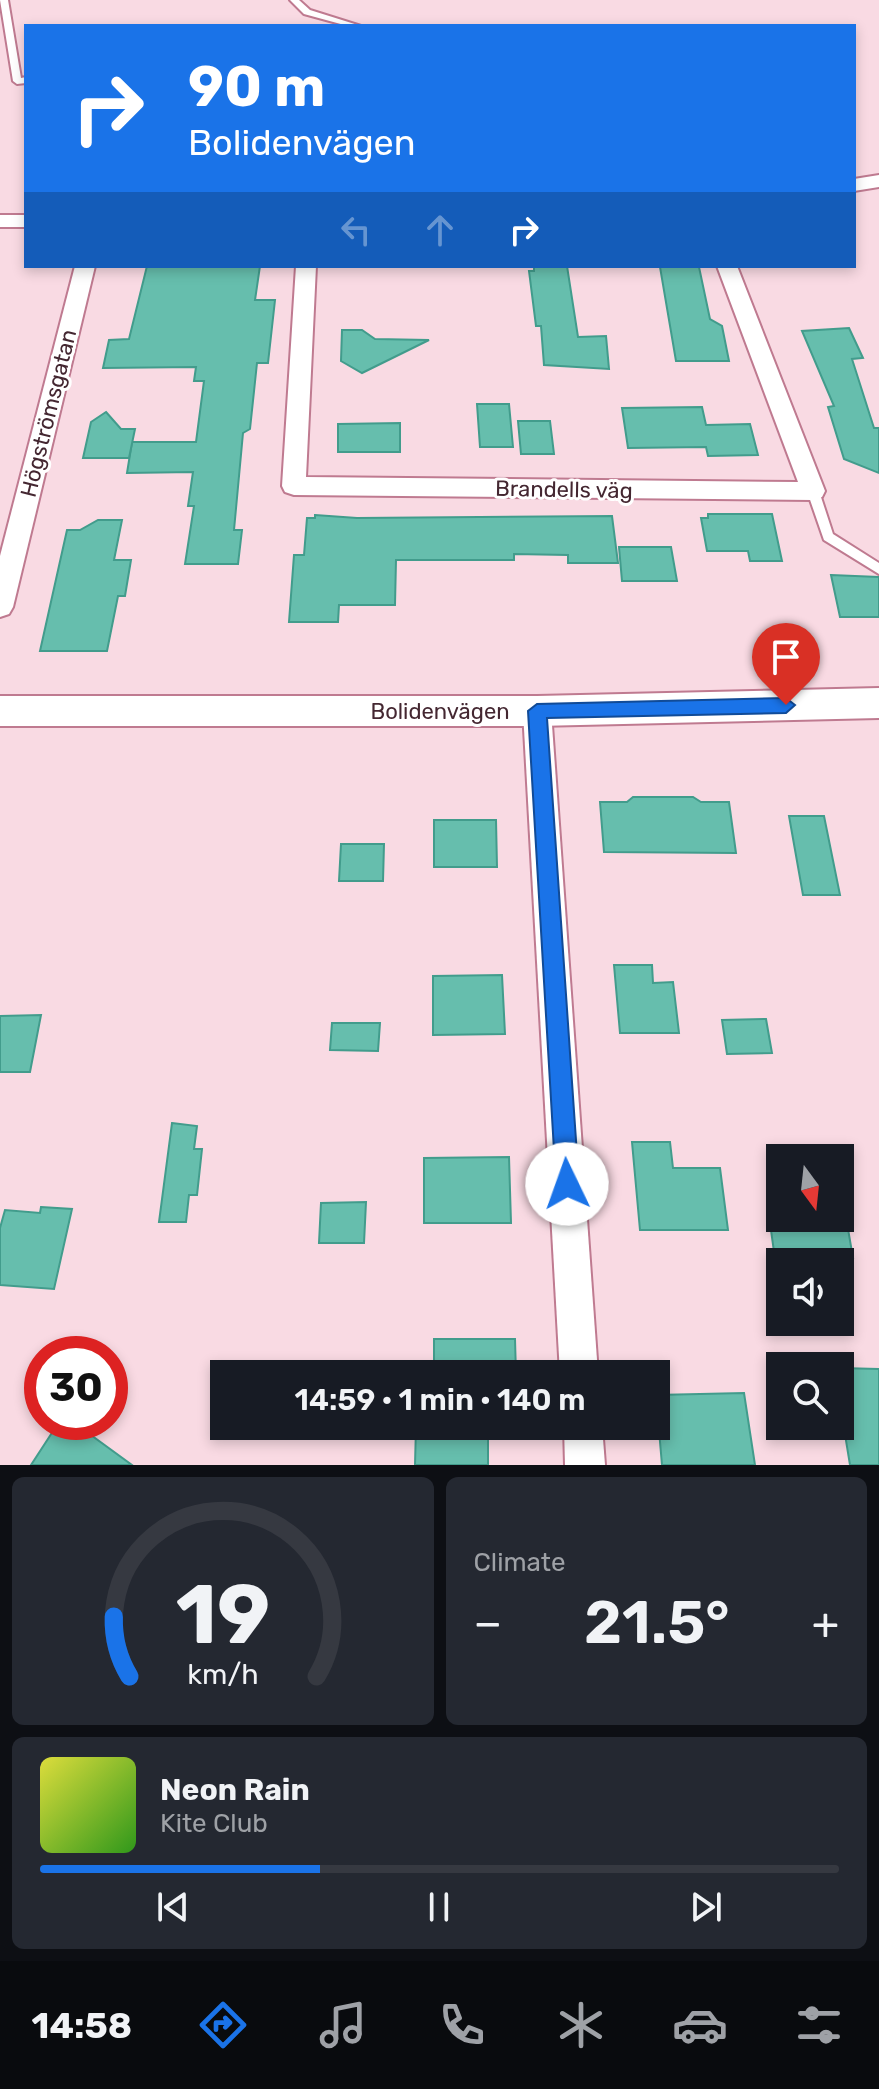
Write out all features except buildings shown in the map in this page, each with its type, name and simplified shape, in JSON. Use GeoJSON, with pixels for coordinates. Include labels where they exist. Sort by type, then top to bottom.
{"type":"FeatureCollection","features":[{"type":"Feature","properties":{"kind":"main road","name":"Bolidenvägen"},"geometry":{"type":"LineString","coordinates":[[0,711],[537,711],[879,703]]}},
{"type":"Feature","properties":{"kind":"street"},"geometry":{"type":"LineString","coordinates":[[856,185],[879,181]]}},
{"type":"Feature","properties":{"kind":"street"},"geometry":{"type":"LineString","coordinates":[[0,221],[24,221]]}},
{"type":"Feature","properties":{"kind":"street","name":"Högströmsgatan"},"geometry":{"type":"LineString","coordinates":[[0,607],[11,512],[84,268]]}},
{"type":"Feature","properties":{"kind":"street","name":"Brandells väg"},"geometry":{"type":"LineString","coordinates":[[306,268],[294,486],[813,491]]}},
{"type":"Feature","properties":{"kind":"street"},"geometry":{"type":"LineString","coordinates":[[728,268],[813,491]]}},
{"type":"Feature","properties":{"kind":"street"},"geometry":{"type":"LineString","coordinates":[[537,711],[578,1360]]}},
{"type":"Feature","properties":{"kind":"street"},"geometry":{"type":"LineString","coordinates":[[584,1440],[585,1465]]}},
{"type":"Feature","properties":{"kind":"lane"},"geometry":{"type":"LineString","coordinates":[[4,0],[17,81]]}},
{"type":"Feature","properties":{"kind":"lane"},"geometry":{"type":"LineString","coordinates":[[294,0],[307,12],[350,24]]}},
{"type":"Feature","properties":{"kind":"lane"},"geometry":{"type":"LineString","coordinates":[[0,49],[11,48]]}},
{"type":"Feature","properties":{"kind":"lane"},"geometry":{"type":"LineString","coordinates":[[813,491],[828,537],[879,569]]}},
{"type":"Feature","properties":{"kind":"route"},"geometry":{"type":"LineString","coordinates":[[567,1184],[537,711],[786,705]]}}]}
